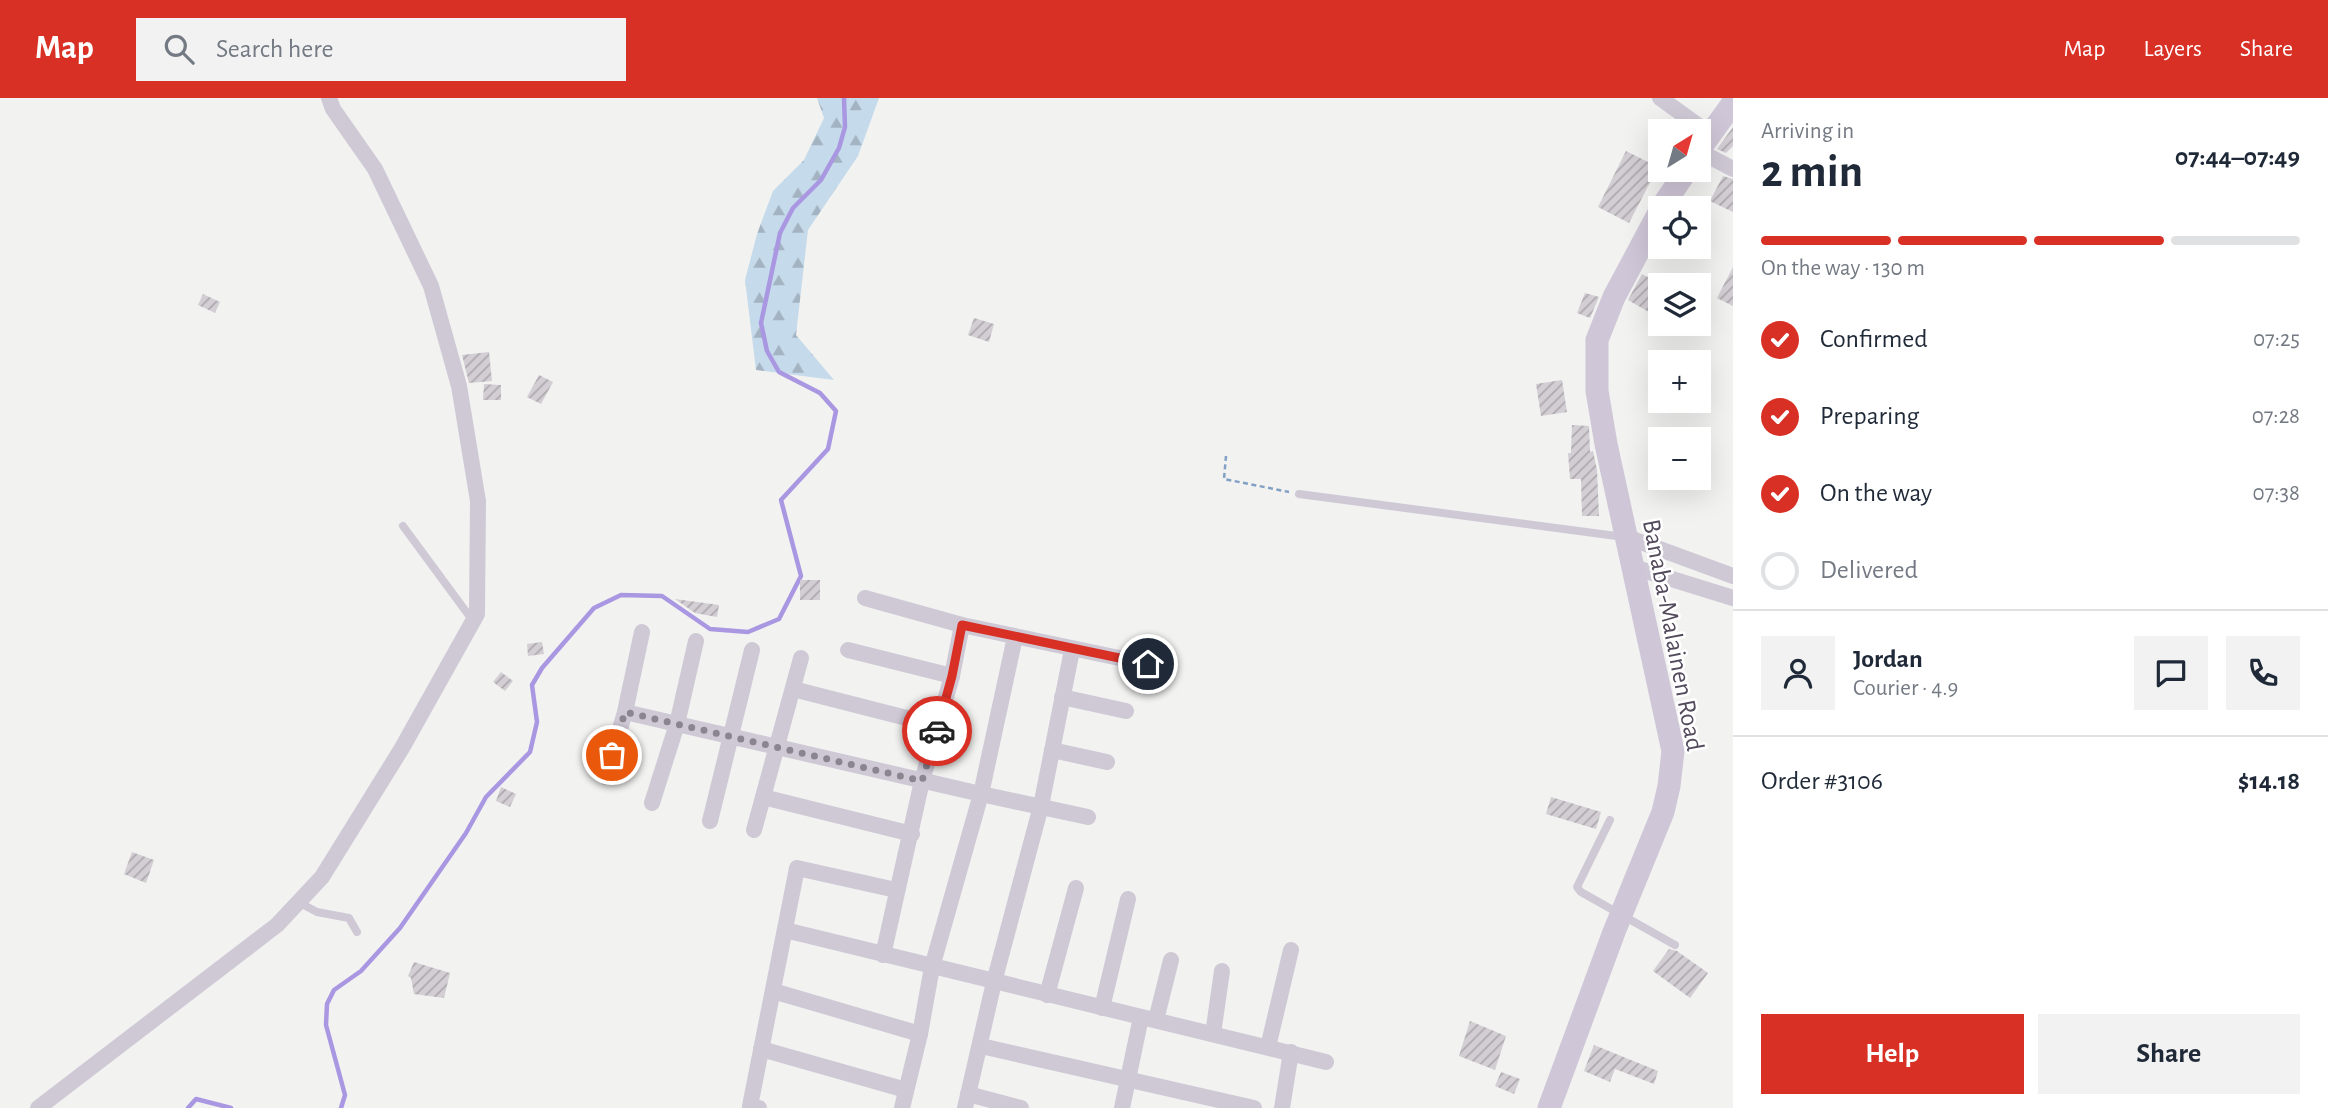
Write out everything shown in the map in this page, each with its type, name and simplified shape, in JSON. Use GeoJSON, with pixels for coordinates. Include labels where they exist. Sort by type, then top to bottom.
{"type":"FeatureCollection","features":[{"type":"Feature","properties":{"kind":"street"},"geometry":{"type":"LineString","coordinates":[[38,1108],[277,925],[322,877],[380,783],[477,614],[478,501],[459,386],[431,286],[374,169],[329,98]]}},
{"type":"Feature","properties":{"kind":"street"},"geometry":{"type":"LineString","coordinates":[[1660,98],[1679,119]]}},
{"type":"Feature","properties":{"kind":"street"},"geometry":{"type":"LineString","coordinates":[[1712,132],[1733,103]]}},
{"type":"Feature","properties":{"kind":"street"},"geometry":{"type":"LineString","coordinates":[[1712,152],[1733,169]]}},
{"type":"Feature","properties":{"kind":"street","name":"Banaba-Malainen Road"},"geometry":{"type":"LineString","coordinates":[[1549,1108],[1663,812],[1673,751],[1597,391],[1597,340],[1614,297],[1648,233]]}},
{"type":"Feature","properties":{"kind":"street"},"geometry":{"type":"LineString","coordinates":[[1627,537],[1733,576]]}},
{"type":"Feature","properties":{"kind":"street"},"geometry":{"type":"LineString","coordinates":[[1633,567],[1733,598]]}},
{"type":"Feature","properties":{"kind":"street"},"geometry":{"type":"LineString","coordinates":[[865,598],[962,625],[1148,664]]}},
{"type":"Feature","properties":{"kind":"street"},"geometry":{"type":"LineString","coordinates":[[883,955],[922,781],[952,676],[962,625]]}},
{"type":"Feature","properties":{"kind":"street"},"geometry":{"type":"LineString","coordinates":[[606,777],[625,712],[642,632]]}},
{"type":"Feature","properties":{"kind":"street"},"geometry":{"type":"LineString","coordinates":[[902,1108],[920,1034],[932,967],[981,794],[1016,637]]}},
{"type":"Feature","properties":{"kind":"street"},"geometry":{"type":"LineString","coordinates":[[652,803],[677,724],[696,641]]}},
{"type":"Feature","properties":{"kind":"street"},"geometry":{"type":"LineString","coordinates":[[710,821],[752,650]]}},
{"type":"Feature","properties":{"kind":"street"},"geometry":{"type":"LineString","coordinates":[[848,650],[952,676]]}},
{"type":"Feature","properties":{"kind":"street"},"geometry":{"type":"LineString","coordinates":[[1021,1108],[966,1101],[994,982],[1041,806],[1072,650]]}},
{"type":"Feature","properties":{"kind":"street"},"geometry":{"type":"LineString","coordinates":[[754,830],[801,657]]}},
{"type":"Feature","properties":{"kind":"street"},"geometry":{"type":"LineString","coordinates":[[793,689],[938,726]]}},
{"type":"Feature","properties":{"kind":"street"},"geometry":{"type":"LineString","coordinates":[[1062,697],[1126,711]]}},
{"type":"Feature","properties":{"kind":"street"},"geometry":{"type":"LineString","coordinates":[[625,712],[1088,817]]}},
{"type":"Feature","properties":{"kind":"street"},"geometry":{"type":"LineString","coordinates":[[1052,750],[1107,762]]}},
{"type":"Feature","properties":{"kind":"street"},"geometry":{"type":"LineString","coordinates":[[763,797],[912,834]]}},
{"type":"Feature","properties":{"kind":"street"},"geometry":{"type":"LineString","coordinates":[[759,1108],[750,1106],[797,868],[896,890]]}},
{"type":"Feature","properties":{"kind":"street"},"geometry":{"type":"LineString","coordinates":[[1047,995],[1076,888]]}},
{"type":"Feature","properties":{"kind":"street"},"geometry":{"type":"LineString","coordinates":[[1102,1007],[1128,899]]}},
{"type":"Feature","properties":{"kind":"street"},"geometry":{"type":"LineString","coordinates":[[785,930],[1326,1062]]}},
{"type":"Feature","properties":{"kind":"street"},"geometry":{"type":"LineString","coordinates":[[1268,1047],[1291,950]]}},
{"type":"Feature","properties":{"kind":"street"},"geometry":{"type":"LineString","coordinates":[[1122,1108],[1127,1079],[1171,960]]}},
{"type":"Feature","properties":{"kind":"street"},"geometry":{"type":"LineString","coordinates":[[1213,1034],[1222,971]]}},
{"type":"Feature","properties":{"kind":"street"},"geometry":{"type":"LineString","coordinates":[[773,991],[920,1034]]}},
{"type":"Feature","properties":{"kind":"street"},"geometry":{"type":"LineString","coordinates":[[981,1046],[1254,1108]]}},
{"type":"Feature","properties":{"kind":"street"},"geometry":{"type":"LineString","coordinates":[[761,1049],[906,1090]]}},
{"type":"Feature","properties":{"kind":"street"},"geometry":{"type":"LineString","coordinates":[[1282,1108],[1291,1052]]}},
{"type":"Feature","properties":{"kind":"lane"},"geometry":{"type":"LineString","coordinates":[[1299,494],[1627,537]]}},
{"type":"Feature","properties":{"kind":"lane"},"geometry":{"type":"LineString","coordinates":[[403,526],[473,621]]}},
{"type":"Feature","properties":{"kind":"lane"},"geometry":{"type":"LineString","coordinates":[[1610,820],[1577,887],[1581,892],[1675,945]]}},
{"type":"Feature","properties":{"kind":"lane"},"geometry":{"type":"LineString","coordinates":[[298,902],[317,912],[349,918],[357,932]]}},
{"type":"Feature","properties":{"kind":"path"},"geometry":{"type":"LineString","coordinates":[[1226,456],[1224,479],[1299,494]]}},
{"type":"Feature","properties":{"kind":"green space"},"geometry":{"type":"Polygon","coordinates":[[[817,98],[879,98],[858,156],[808,230],[796,335],[834,380],[756,370],[745,280],[757,234],[773,191],[804,160],[824,118],[817,98]]]}},
{"type":"Feature","properties":{"kind":"building"},"geometry":{"type":"Polygon","coordinates":[[[1733,127],[1733,146],[1726,153],[1717,149],[1733,127]]]}},
{"type":"Feature","properties":{"kind":"building"},"geometry":{"type":"Polygon","coordinates":[[[1626,151],[1648,162],[1648,182],[1650,182],[1629,223],[1598,207],[1626,151]]]}},
{"type":"Feature","properties":{"kind":"building"},"geometry":{"type":"Polygon","coordinates":[[[1723,176],[1733,179],[1733,212],[1711,199],[1723,176]]]}},
{"type":"Feature","properties":{"kind":"building"},"geometry":{"type":"Polygon","coordinates":[[[1733,267],[1733,306],[1717,298],[1733,267]]]}},
{"type":"Feature","properties":{"kind":"building"},"geometry":{"type":"Polygon","coordinates":[[[1642,274],[1648,277],[1648,312],[1628,300],[1642,274]]]}},
{"type":"Feature","properties":{"kind":"building"},"geometry":{"type":"Polygon","coordinates":[[[1585,293],[1599,297],[1590,318],[1577,313],[1585,293]]]}},
{"type":"Feature","properties":{"kind":"building"},"geometry":{"type":"Polygon","coordinates":[[[203,294],[220,302],[215,313],[198,305],[203,294]]]}},
{"type":"Feature","properties":{"kind":"building"},"geometry":{"type":"Polygon","coordinates":[[[974,318],[994,324],[989,342],[968,335],[974,318]]]}},
{"type":"Feature","properties":{"kind":"building"},"geometry":{"type":"Polygon","coordinates":[[[489,352],[492,381],[469,383],[462,355],[489,352]]]}},
{"type":"Feature","properties":{"kind":"building"},"geometry":{"type":"Polygon","coordinates":[[[539,375],[553,382],[541,404],[527,397],[539,375]]]}},
{"type":"Feature","properties":{"kind":"building"},"geometry":{"type":"Polygon","coordinates":[[[1562,380],[1567,412],[1541,416],[1536,384],[1562,380]]]}},
{"type":"Feature","properties":{"kind":"building"},"geometry":{"type":"Polygon","coordinates":[[[484,384],[501,385],[501,400],[483,400],[484,384]]]}},
{"type":"Feature","properties":{"kind":"building"},"geometry":{"type":"Polygon","coordinates":[[[1572,425],[1589,426],[1590,452],[1593,451],[1597,470],[1599,516],[1582,516],[1581,479],[1570,479],[1568,453],[1571,453],[1572,425]]]}},
{"type":"Feature","properties":{"kind":"building"},"geometry":{"type":"Polygon","coordinates":[[[800,580],[820,580],[820,600],[800,600],[800,580]]]}},
{"type":"Feature","properties":{"kind":"building"},"geometry":{"type":"Polygon","coordinates":[[[675,599],[719,605],[717,617],[695,613],[675,599]]]}},
{"type":"Feature","properties":{"kind":"building"},"geometry":{"type":"Polygon","coordinates":[[[542,642],[544,654],[528,656],[527,644],[542,642]]]}},
{"type":"Feature","properties":{"kind":"building"},"geometry":{"type":"Polygon","coordinates":[[[501,672],[513,681],[505,691],[493,682],[501,672]]]}},
{"type":"Feature","properties":{"kind":"building"},"geometry":{"type":"Polygon","coordinates":[[[501,787],[516,794],[510,807],[496,801],[501,787]]]}},
{"type":"Feature","properties":{"kind":"building"},"geometry":{"type":"Polygon","coordinates":[[[1551,797],[1601,812],[1596,829],[1546,814],[1551,797]]]}},
{"type":"Feature","properties":{"kind":"building"},"geometry":{"type":"Polygon","coordinates":[[[132,852],[154,860],[146,883],[124,874],[132,852]]]}},
{"type":"Feature","properties":{"kind":"building"},"geometry":{"type":"Polygon","coordinates":[[[1669,949],[1677,951],[1708,973],[1690,998],[1653,971],[1669,949]]]}},
{"type":"Feature","properties":{"kind":"building"},"geometry":{"type":"Polygon","coordinates":[[[414,962],[450,973],[444,998],[414,994],[411,978],[408,976],[414,962]]]}},
{"type":"Feature","properties":{"kind":"building"},"geometry":{"type":"Polygon","coordinates":[[[1470,1021],[1506,1036],[1495,1070],[1459,1056],[1470,1021]]]}},
{"type":"Feature","properties":{"kind":"building"},"geometry":{"type":"Polygon","coordinates":[[[1594,1045],[1658,1071],[1654,1084],[1615,1069],[1610,1082],[1584,1071],[1594,1045]]]}},
{"type":"Feature","properties":{"kind":"building"},"geometry":{"type":"Polygon","coordinates":[[[1501,1072],[1520,1079],[1514,1094],[1495,1086],[1501,1072]]]}},
{"type":"Feature","properties":{"kind":"waterway"},"geometry":{"type":"LineString","coordinates":[[341,1108],[345,1095],[326,1025],[327,1004],[334,990],[361,971],[400,928],[466,833],[486,797],[530,752],[537,722],[532,685],[542,668],[594,608],[621,595],[662,596],[710,629],[748,632],[779,619],[801,576],[781,500],[828,449],[836,411],[820,393],[779,372],[767,351],[761,323],[780,233],[793,208],[821,180],[839,148],[845,127],[844,98]]}},
{"type":"Feature","properties":{"kind":"waterway"},"geometry":{"type":"LineString","coordinates":[[188,1108],[196,1099],[231,1108]]}},
{"type":"Feature","properties":{"kind":"way so far"},"geometry":{"type":"LineString","coordinates":[[612,755],[625,712],[922,781],[937,731]]}},
{"type":"Feature","properties":{"kind":"route"},"geometry":{"type":"LineString","coordinates":[[937,731],[962,625],[1148,664]]}}]}
